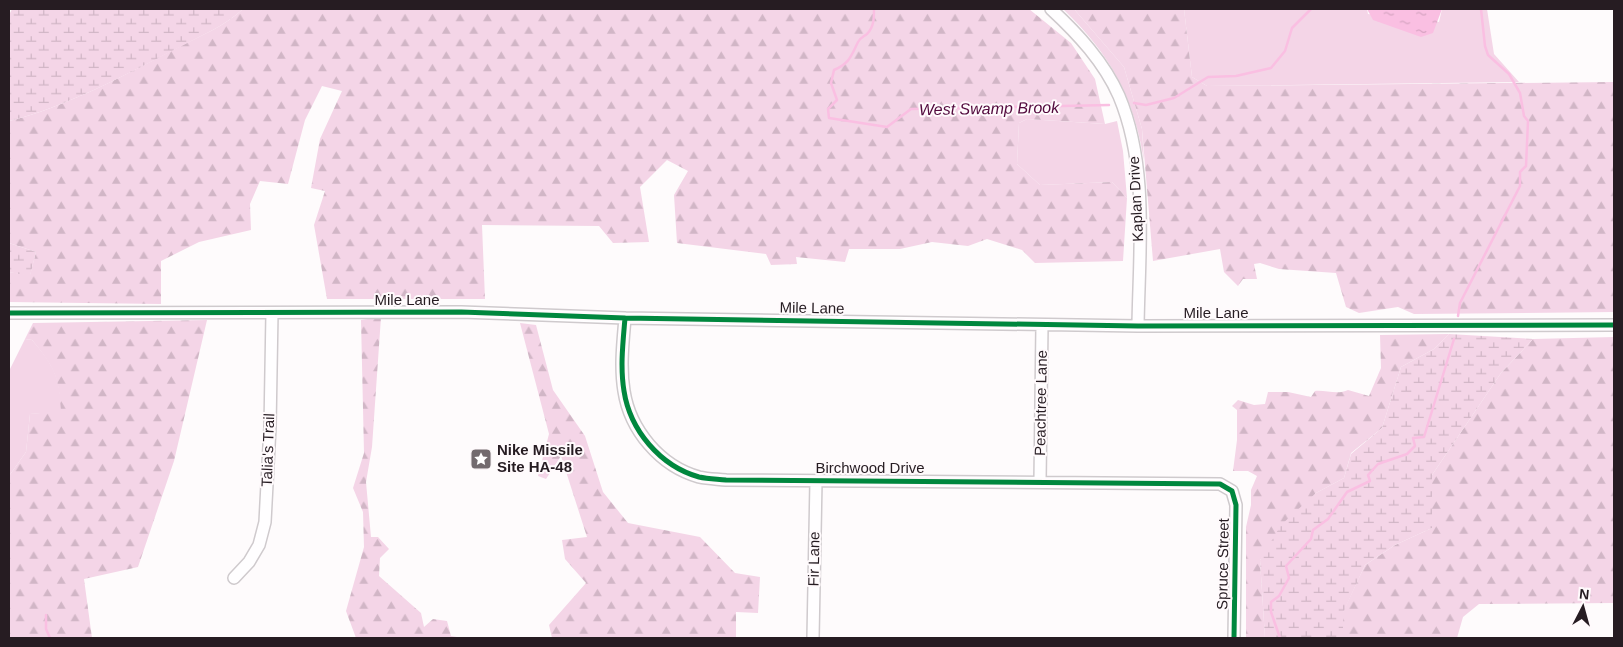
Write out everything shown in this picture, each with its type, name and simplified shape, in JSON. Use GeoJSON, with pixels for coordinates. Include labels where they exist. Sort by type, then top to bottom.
{"type":"FeatureCollection","features":[{"type":"Feature","properties":{"kind":"street","name":"Kaplan Drive"},"geometry":{"type":"LineString","coordinates":[[1051,9],[1083,41],[1105,71],[1118,95],[1125,115],[1137,169],[1138,326]]}},
{"type":"Feature","properties":{"kind":"street","name":"Mile Lane"},"geometry":{"type":"LineString","coordinates":[[9,313],[272,314],[461,312],[625,318],[1138,326],[1614,325]]}},
{"type":"Feature","properties":{"kind":"street","name":"Talia's Trail"},"geometry":{"type":"LineString","coordinates":[[234,578],[249,562],[259,545],[265,522],[270,427],[272,314]]}},
{"type":"Feature","properties":{"kind":"street","name":"Birchwood Drive"},"geometry":{"type":"LineString","coordinates":[[625,318],[622,368],[628,410],[650,446],[681,469],[700,477],[726,480],[1040,481],[1220,484],[1232,491]]}},
{"type":"Feature","properties":{"kind":"street","name":"Peachtree Lane"},"geometry":{"type":"LineString","coordinates":[[1040,481],[1042,325]]}},
{"type":"Feature","properties":{"kind":"street","name":"Fir Lane"},"geometry":{"type":"LineString","coordinates":[[813,638],[816,480]]}},
{"type":"Feature","properties":{"kind":"street","name":"Spruce Street"},"geometry":{"type":"LineString","coordinates":[[1232,491],[1236,505],[1234,638]]}},
{"type":"Feature","properties":{"kind":"green space"},"geometry":{"type":"Polygon","coordinates":[[[12,9],[243,9],[228,21],[212,30],[116,79],[74,99],[9,121],[9,15],[12,9]]]}},
{"type":"Feature","properties":{"kind":"green space"},"geometry":{"type":"Polygon","coordinates":[[[243,9],[1029,9],[1071,43],[1095,79],[1105,124],[1027,119],[1019,123],[1017,164],[1040,185],[1112,182],[1127,198],[1123,261],[1035,263],[1022,250],[987,239],[968,246],[932,242],[900,249],[849,249],[845,262],[796,257],[797,264],[771,265],[766,254],[677,243],[674,195],[688,171],[667,160],[640,187],[649,242],[613,243],[599,226],[482,225],[485,299],[327,299],[314,225],[325,191],[311,188],[320,139],[342,91],[322,86],[305,120],[288,184],[260,181],[250,204],[251,230],[199,242],[161,261],[161,304],[9,302],[9,272],[30,275],[36,252],[9,243],[9,121],[73,99],[116,79],[212,30],[228,21],[243,9]]]}},
{"type":"Feature","properties":{"kind":"green space"},"geometry":{"type":"Polygon","coordinates":[[[1063,9],[1074,9],[1124,67],[1142,129],[1144,161],[1134,117],[1117,78],[1107,60],[1094,43],[1063,9]]]}},
{"type":"Feature","properties":{"kind":"green space"},"geometry":{"type":"Polygon","coordinates":[[[1074,9],[1184,9],[1192,77],[1207,86],[1614,82],[1614,312],[1414,314],[1398,307],[1359,313],[1346,307],[1336,273],[1279,269],[1260,263],[1254,264],[1257,279],[1243,279],[1238,286],[1224,272],[1220,249],[1153,261],[1142,129],[1124,67],[1074,9]]]}},
{"type":"Feature","properties":{"kind":"green space"},"geometry":{"type":"Polygon","coordinates":[[[1184,9],[1367,9],[1368,14],[1439,22],[1442,9],[1487,9],[1494,54],[1519,82],[1207,86],[1192,77],[1184,9]]]}},
{"type":"Feature","properties":{"kind":"green space"},"geometry":{"type":"Polygon","coordinates":[[[1027,119],[1105,124],[1117,121],[1123,151],[1127,198],[1112,182],[1040,185],[1017,164],[1019,123],[1027,119]]]}},
{"type":"Feature","properties":{"kind":"green space"},"geometry":{"type":"Polygon","coordinates":[[[9,243],[36,252],[30,276],[9,272],[9,243]]]}},
{"type":"Feature","properties":{"kind":"green space"},"geometry":{"type":"Polygon","coordinates":[[[381,317],[372,447],[366,482],[371,537],[378,537],[389,549],[380,558],[379,576],[421,613],[424,627],[433,619],[447,621],[451,636],[463,638],[356,638],[346,611],[364,547],[363,512],[353,488],[364,453],[361,320],[381,317]]]}},
{"type":"Feature","properties":{"kind":"green space"},"geometry":{"type":"Polygon","coordinates":[[[207,320],[174,461],[138,567],[84,579],[92,638],[9,638],[9,476],[26,452],[30,414],[61,411],[59,389],[54,372],[32,340],[25,339],[33,323],[207,320]]]}},
{"type":"Feature","properties":{"kind":"green space"},"geometry":{"type":"Polygon","coordinates":[[[520,323],[536,325],[553,390],[585,436],[603,492],[628,523],[700,537],[735,573],[760,577],[758,613],[736,612],[736,638],[552,638],[549,625],[586,583],[565,559],[562,540],[587,537],[561,456],[546,479],[538,476],[549,434],[520,323]]]}},
{"type":"Feature","properties":{"kind":"green space"},"geometry":{"type":"Polygon","coordinates":[[[1449,334],[1434,349],[1401,367],[1382,428],[1351,453],[1344,478],[1316,493],[1260,560],[1265,638],[1246,638],[1246,527],[1251,505],[1251,490],[1257,476],[1248,471],[1233,471],[1237,440],[1237,410],[1232,406],[1238,400],[1254,405],[1265,404],[1268,392],[1288,392],[1311,397],[1315,391],[1336,392],[1348,390],[1369,396],[1381,368],[1380,335],[1449,334]]]}},
{"type":"Feature","properties":{"kind":"green space"},"geometry":{"type":"Polygon","coordinates":[[[1449,334],[1533,339],[1501,373],[1432,475],[1432,528],[1395,545],[1365,565],[1343,613],[1343,638],[1265,638],[1260,560],[1281,525],[1316,493],[1344,478],[1351,454],[1382,428],[1401,367],[1434,349],[1449,334]]]}},
{"type":"Feature","properties":{"kind":"green space"},"geometry":{"type":"Polygon","coordinates":[[[1614,337],[1614,603],[1479,604],[1463,617],[1457,638],[1343,638],[1343,612],[1365,565],[1395,545],[1432,528],[1432,475],[1501,373],[1533,339],[1614,337]]]}},
{"type":"Feature","properties":{"kind":"green space"},"geometry":{"type":"Polygon","coordinates":[[[25,339],[32,340],[51,365],[59,389],[62,412],[30,414],[26,452],[9,476],[9,371],[25,339]]]}},
{"type":"Feature","properties":{"kind":"water"},"geometry":{"type":"Polygon","coordinates":[[[1367,9],[1442,9],[1433,33],[1421,37],[1373,20],[1367,9]]]}},
{"type":"Feature","properties":{"kind":"waterway","name":"West Swamp Brook"},"geometry":{"type":"LineString","coordinates":[[874,9],[871,28],[859,41],[847,62],[834,70],[831,83],[837,100],[828,109],[829,118],[887,127],[911,109],[1109,105]]}},
{"type":"Feature","properties":{"kind":"waterway","name":"West Swamp Brook"},"geometry":{"type":"LineString","coordinates":[[1134,103],[1146,105],[1174,98],[1208,77],[1236,76],[1271,68],[1285,51],[1292,28],[1311,9]]}},
{"type":"Feature","properties":{"kind":"waterway"},"geometry":{"type":"LineString","coordinates":[[1458,316],[1460,303],[1520,186],[1520,172],[1526,166],[1528,121],[1524,116],[1520,93],[1509,74],[1488,55],[1485,46],[1481,9]]}},
{"type":"Feature","properties":{"kind":"waterway"},"geometry":{"type":"LineString","coordinates":[[1280,638],[1271,612],[1271,602],[1279,596],[1289,578],[1286,566],[1311,539],[1313,530],[1328,519],[1347,492],[1370,481],[1368,475],[1378,464],[1407,454],[1415,446],[1413,438],[1424,437],[1454,339]]}},
{"type":"Feature","properties":{"kind":"waterway","name":"West Swamp Brook"},"geometry":{"type":"LineString","coordinates":[[46,615],[46,629],[50,638]]}},
{"type":"Feature","properties":{"kind":"cycle path"},"geometry":{"type":"LineString","coordinates":[[9,313],[461,312],[625,318],[1138,326],[1614,325]]}},
{"type":"Feature","properties":{"kind":"cycle path"},"geometry":{"type":"LineString","coordinates":[[625,318],[622,373],[627,405],[633,419],[640,432],[660,455],[685,472],[699,477],[726,480],[1220,484],[1232,491],[1236,505],[1234,638]]}},
{"type":"Feature","properties":{"kind":"place","name":"Nike Missile Site HA-48"},"geometry":{"type":"Point","coordinates":[481,459]}}]}
